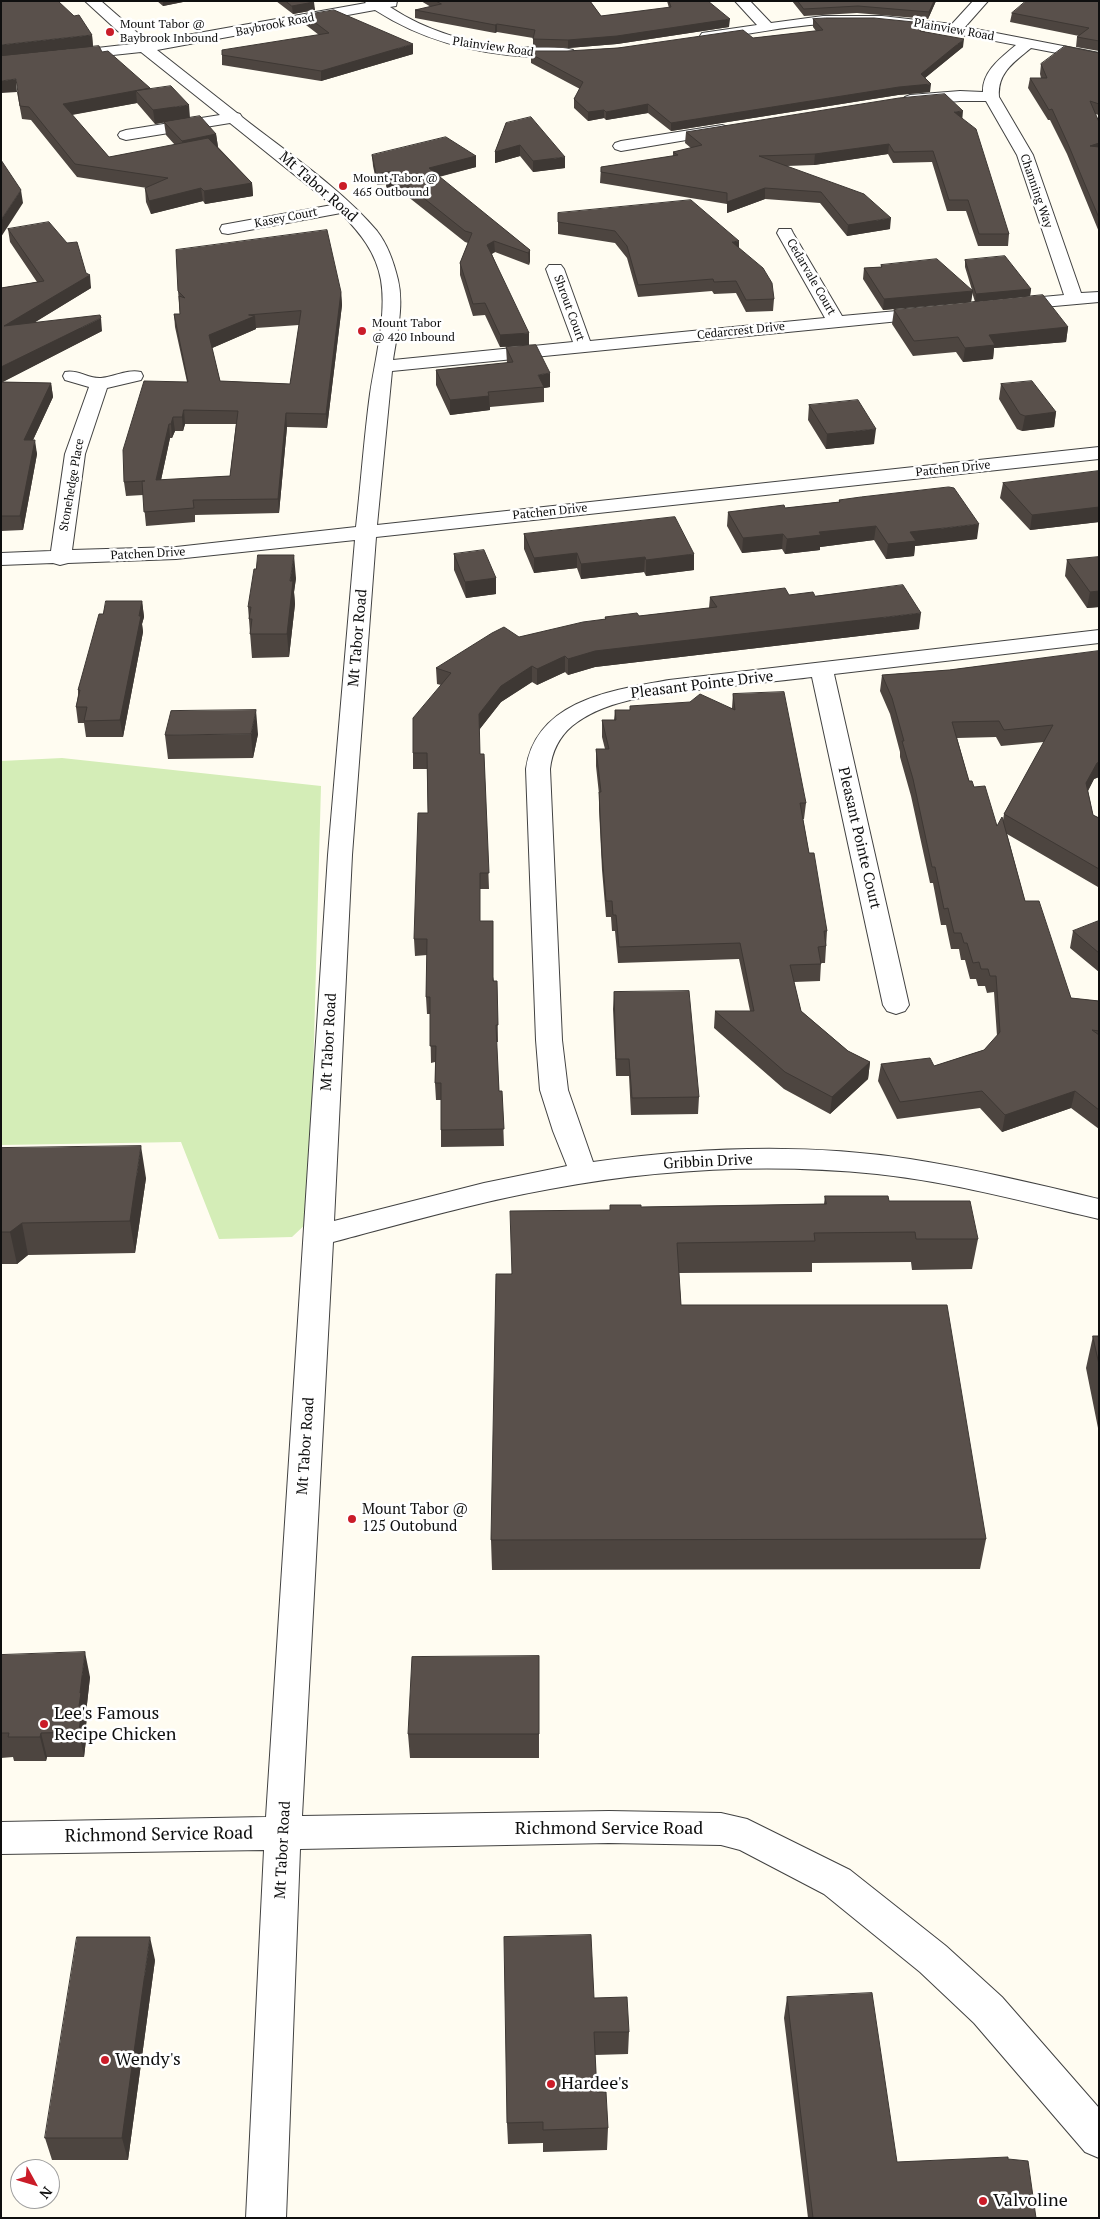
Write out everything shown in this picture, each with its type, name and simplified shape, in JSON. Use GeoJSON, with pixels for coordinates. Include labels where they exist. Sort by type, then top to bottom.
{"type":"FeatureCollection","features":[{"type":"Feature","properties":{"kind":"street","name":"Mt Tabor Road"},"geometry":{"type":"LineString","coordinates":[[92,1],[146,48],[235,117],[345,207],[371,235],[387,268],[392,295],[366,533],[340,855],[320,1235],[283,1832],[266,2218]]}},
{"type":"Feature","properties":{"kind":"street","name":"Baybrook Road"},"geometry":{"type":"LineString","coordinates":[[1,63],[146,48],[374,3],[400,1]]}},
{"type":"Feature","properties":{"kind":"street"},"geometry":{"type":"LineString","coordinates":[[742,1],[768,28]]}},
{"type":"Feature","properties":{"kind":"street"},"geometry":{"type":"LineString","coordinates":[[955,30],[981,1]]}},
{"type":"Feature","properties":{"kind":"street","name":"Plainview Road"},"geometry":{"type":"LineString","coordinates":[[374,3],[416,30],[447,41],[520,52],[580,53]]}},
{"type":"Feature","properties":{"kind":"street","name":"Plainview Road"},"geometry":{"type":"LineString","coordinates":[[693,38],[823,20],[864,19],[900,21],[955,30],[1099,58]]}},
{"type":"Feature","properties":{"kind":"street"},"geometry":{"type":"LineString","coordinates":[[898,102],[960,96],[991,97],[989,88],[992,78],[1000,67],[1028,43]]}},
{"type":"Feature","properties":{"kind":"street","name":"Channing Way"},"geometry":{"type":"LineString","coordinates":[[991,97],[1025,154],[1074,299]]}},
{"type":"Feature","properties":{"kind":"street"},"geometry":{"type":"LineString","coordinates":[[126,136],[235,117]]}},
{"type":"Feature","properties":{"kind":"street"},"geometry":{"type":"LineString","coordinates":[[114,122],[138,149]]}},
{"type":"Feature","properties":{"kind":"street"},"geometry":{"type":"LineString","coordinates":[[621,146],[738,127]]}},
{"type":"Feature","properties":{"kind":"street","name":"Kasey Court"},"geometry":{"type":"LineString","coordinates":[[221,232],[345,207]]}},
{"type":"Feature","properties":{"kind":"street","name":"Cedarvale Court"},"geometry":{"type":"LineString","coordinates":[[785,232],[836,321]]}},
{"type":"Feature","properties":{"kind":"street","name":"Shrout Court"},"geometry":{"type":"LineString","coordinates":[[555,269],[583,346]]}},
{"type":"Feature","properties":{"kind":"street"},"geometry":{"type":"LineString","coordinates":[[995,306],[1099,297]]}},
{"type":"Feature","properties":{"kind":"street","name":"Cedarcrest Drive"},"geometry":{"type":"LineString","coordinates":[[384,366],[945,311]]}},
{"type":"Feature","properties":{"kind":"street"},"geometry":{"type":"LineString","coordinates":[[72,376],[99,384],[134,376]]}},
{"type":"Feature","properties":{"kind":"street","name":"Stonehedge Place"},"geometry":{"type":"LineString","coordinates":[[60,559],[75,454],[83,426],[99,384]]}},
{"type":"Feature","properties":{"kind":"street","name":"Patchen Drive"},"geometry":{"type":"LineString","coordinates":[[1,559],[60,559],[176,552],[1099,453]]}},
{"type":"Feature","properties":{"kind":"street","name":"Pleasant Pointe Drive"},"geometry":{"type":"LineString","coordinates":[[584,1172],[566,1131],[554,1090],[549,1040],[538,769],[541,751],[553,732],[570,717],[594,705],[624,695],[669,687],[1099,636]]}},
{"type":"Feature","properties":{"kind":"street","name":"Pleasant Pointe Court"},"geometry":{"type":"LineString","coordinates":[[822,670],[896,1004]]}},
{"type":"Feature","properties":{"kind":"street","name":"Gribbin Drive"},"geometry":{"type":"LineString","coordinates":[[320,1235],[514,1186],[584,1172],[683,1162],[759,1160],[846,1162],[918,1170],[1099,1209]]}},
{"type":"Feature","properties":{"kind":"street","name":"Richmond Service Road"},"geometry":{"type":"LineString","coordinates":[[1,1838],[678,1827],[721,1829],[748,1835],[836,1882],[933,1959],[988,2010],[1099,2138]]}},
{"type":"Feature","properties":{"kind":"green space"},"geometry":{"type":"Polygon","coordinates":[[[62,758],[321,786],[309,1221],[292,1237],[219,1239],[181,1142],[1,1145],[1,761],[62,758]]]}},
{"type":"Feature","properties":{"kind":"building"},"geometry":{"type":"Polygon","coordinates":[[[1,1],[58,1],[74,16],[79,15],[92,35],[1,45],[1,1]]]}},
{"type":"Feature","properties":{"kind":"building"},"geometry":{"type":"Polygon","coordinates":[[[286,1],[312,1],[314,2],[292,6],[286,1]]]}},
{"type":"Feature","properties":{"kind":"building"},"geometry":{"type":"Polygon","coordinates":[[[436,1],[590,1],[601,16],[671,7],[669,1],[708,1],[730,19],[617,36],[568,40],[533,39],[535,30],[495,25],[415,10],[441,4],[436,1]]]}},
{"type":"Feature","properties":{"kind":"building"},"geometry":{"type":"Polygon","coordinates":[[[798,1],[934,1],[929,12],[858,6],[804,9],[798,1]]]}},
{"type":"Feature","properties":{"kind":"building"},"geometry":{"type":"Polygon","coordinates":[[[1026,1],[1099,1],[1099,41],[1077,37],[1089,28],[1012,13],[1026,1]]]}},
{"type":"Feature","properties":{"kind":"building"},"geometry":{"type":"Polygon","coordinates":[[[334,10],[413,44],[321,71],[222,55],[222,50],[329,33],[305,15],[334,10]]]}},
{"type":"Feature","properties":{"kind":"building"},"geometry":{"type":"Polygon","coordinates":[[[874,18],[924,23],[920,31],[964,39],[921,74],[931,84],[899,87],[671,123],[648,104],[606,112],[604,110],[588,112],[574,99],[583,82],[531,54],[532,51],[618,48],[743,30],[753,38],[823,30],[813,19],[874,18]]]}},
{"type":"Feature","properties":{"kind":"building"},"geometry":{"type":"Polygon","coordinates":[[[99,46],[102,52],[108,51],[150,88],[63,104],[109,157],[208,138],[252,183],[204,191],[201,188],[149,201],[145,188],[168,178],[75,164],[29,107],[20,106],[16,79],[1,81],[1,56],[99,46]]]}},
{"type":"Feature","properties":{"kind":"building"},"geometry":{"type":"Polygon","coordinates":[[[1065,46],[1099,53],[1099,104],[1090,101],[1099,122],[1099,143],[1090,146],[1099,147],[1099,218],[1052,109],[1049,110],[1030,78],[1047,78],[1041,64],[1065,46]]]}},
{"type":"Feature","properties":{"kind":"building"},"geometry":{"type":"Polygon","coordinates":[[[171,86],[189,105],[153,110],[136,91],[171,86]]]}},
{"type":"Feature","properties":{"kind":"building"},"geometry":{"type":"Polygon","coordinates":[[[945,94],[963,111],[954,112],[976,129],[1009,234],[979,234],[968,200],[949,200],[933,151],[894,152],[889,144],[815,154],[759,156],[864,194],[891,218],[848,225],[821,192],[765,188],[727,202],[727,193],[601,172],[601,167],[678,155],[673,152],[702,145],[686,132],[899,98],[945,94]]]}},
{"type":"Feature","properties":{"kind":"building"},"geometry":{"type":"Polygon","coordinates":[[[200,116],[216,134],[182,141],[164,122],[200,116]]]}},
{"type":"Feature","properties":{"kind":"building"},"geometry":{"type":"Polygon","coordinates":[[[531,117],[565,157],[533,161],[520,145],[495,152],[506,123],[531,117]]]}},
{"type":"Feature","properties":{"kind":"building"},"geometry":{"type":"Polygon","coordinates":[[[446,137],[476,156],[429,168],[530,250],[528,253],[494,241],[487,245],[529,333],[500,335],[485,303],[473,304],[460,263],[472,233],[465,231],[396,176],[386,179],[385,177],[394,171],[376,174],[372,155],[446,137]]]}},
{"type":"Feature","properties":{"kind":"building"},"geometry":{"type":"Polygon","coordinates":[[[1,160],[21,190],[1,220],[1,160]]]}},
{"type":"Feature","properties":{"kind":"building"},"geometry":{"type":"Polygon","coordinates":[[[691,200],[739,241],[732,242],[763,268],[772,283],[774,299],[746,300],[736,281],[714,282],[713,279],[638,285],[627,246],[615,231],[558,222],[558,213],[691,200]]]}},
{"type":"Feature","properties":{"kind":"building"},"geometry":{"type":"Polygon","coordinates":[[[49,222],[67,243],[77,242],[86,273],[90,275],[4,326],[100,315],[101,318],[1,367],[1,288],[44,281],[8,229],[49,222]]]}},
{"type":"Feature","properties":{"kind":"building"},"geometry":{"type":"Polygon","coordinates":[[[327,230],[341,292],[326,414],[286,413],[278,499],[193,500],[194,508],[144,512],[142,481],[124,482],[123,450],[144,381],[188,382],[174,314],[180,314],[179,296],[185,298],[178,291],[176,250],[327,230]],[[301,311],[249,315],[255,316],[209,335],[220,381],[290,384],[301,311]],[[184,410],[182,417],[173,417],[171,424],[169,424],[156,480],[230,476],[238,411],[184,410]]]}},
{"type":"Feature","properties":{"kind":"building"},"geometry":{"type":"Polygon","coordinates":[[[1005,256],[1031,289],[976,294],[965,260],[1005,256]]]}},
{"type":"Feature","properties":{"kind":"building"},"geometry":{"type":"Polygon","coordinates":[[[937,259],[973,291],[884,299],[864,268],[882,267],[881,265],[937,259]]]}},
{"type":"Feature","properties":{"kind":"building"},"geometry":{"type":"Polygon","coordinates":[[[1043,295],[1068,327],[989,335],[995,345],[965,348],[958,337],[914,341],[894,310],[1043,295]]]}},
{"type":"Feature","properties":{"kind":"building"},"geometry":{"type":"Polygon","coordinates":[[[536,345],[550,373],[538,375],[544,387],[488,392],[489,396],[450,400],[436,370],[513,362],[506,347],[536,345]]]}},
{"type":"Feature","properties":{"kind":"building"},"geometry":{"type":"Polygon","coordinates":[[[1032,381],[1056,412],[1025,416],[1020,414],[1001,384],[1032,381]]]}},
{"type":"Feature","properties":{"kind":"building"},"geometry":{"type":"Polygon","coordinates":[[[1,382],[51,383],[24,440],[35,440],[20,516],[1,516],[1,382]]]}},
{"type":"Feature","properties":{"kind":"building"},"geometry":{"type":"Polygon","coordinates":[[[858,400],[876,429],[827,434],[809,405],[858,400]]]}},
{"type":"Feature","properties":{"kind":"building"},"geometry":{"type":"Polygon","coordinates":[[[1099,471],[1099,507],[1032,515],[1003,483],[1099,471]]]}},
{"type":"Feature","properties":{"kind":"building"},"geometry":{"type":"Polygon","coordinates":[[[949,487],[954,488],[979,524],[910,532],[916,541],[888,544],[876,526],[819,532],[821,535],[787,539],[783,534],[743,538],[728,512],[784,505],[785,508],[840,502],[839,500],[949,487]]]}},
{"type":"Feature","properties":{"kind":"building"},"geometry":{"type":"Polygon","coordinates":[[[675,517],[694,554],[646,560],[645,557],[581,564],[577,553],[534,558],[524,534],[675,517]]]}},
{"type":"Feature","properties":{"kind":"building"},"geometry":{"type":"Polygon","coordinates":[[[484,550],[496,578],[465,582],[454,554],[484,550]]]}},
{"type":"Feature","properties":{"kind":"building"},"geometry":{"type":"Polygon","coordinates":[[[258,555],[294,555],[290,581],[293,581],[287,634],[250,634],[252,619],[249,619],[251,607],[248,607],[258,555]]]}},
{"type":"Feature","properties":{"kind":"building"},"geometry":{"type":"Polygon","coordinates":[[[1099,557],[1099,591],[1090,592],[1067,560],[1099,557]]]}},
{"type":"Feature","properties":{"kind":"building"},"geometry":{"type":"Polygon","coordinates":[[[903,585],[921,613],[595,651],[568,659],[565,656],[537,669],[532,666],[501,686],[479,714],[480,754],[484,754],[489,873],[480,873],[480,921],[493,921],[493,981],[497,981],[498,1025],[496,1025],[499,1091],[502,1091],[504,1129],[441,1130],[441,1083],[435,1083],[436,1046],[430,1046],[430,997],[426,997],[427,939],[414,939],[418,813],[428,813],[427,753],[413,753],[413,718],[451,673],[436,668],[504,627],[519,637],[583,622],[606,619],[605,617],[637,613],[639,616],[717,607],[710,597],[785,588],[789,595],[813,592],[815,596],[903,585]]]}},
{"type":"Feature","properties":{"kind":"building"},"geometry":{"type":"Polygon","coordinates":[[[106,601],[142,601],[139,616],[141,616],[120,720],[84,721],[87,707],[76,707],[80,690],[78,690],[99,614],[103,614],[106,601]]]}},
{"type":"Feature","properties":{"kind":"building"},"geometry":{"type":"Polygon","coordinates":[[[1099,651],[1099,762],[1086,783],[1093,815],[1099,818],[1099,869],[1004,814],[1053,725],[1004,730],[999,721],[952,722],[969,781],[972,781],[974,787],[985,786],[997,826],[1002,817],[1025,901],[1039,901],[1071,998],[1099,1001],[1099,1031],[1092,1030],[1099,1035],[1099,1110],[1075,1091],[1005,1115],[982,1091],[900,1102],[881,1064],[930,1058],[934,1066],[984,1050],[1000,1032],[996,976],[990,976],[988,969],[981,969],[979,962],[973,963],[967,943],[964,943],[961,933],[954,933],[948,908],[944,909],[902,741],[904,741],[892,698],[882,675],[949,670],[1099,651]]]}},
{"type":"Feature","properties":{"kind":"building"},"geometry":{"type":"Polygon","coordinates":[[[784,692],[806,803],[800,803],[809,853],[814,853],[827,931],[824,931],[826,946],[818,947],[821,964],[790,965],[801,1011],[848,1051],[870,1062],[832,1097],[785,1072],[715,1011],[754,1011],[740,943],[619,947],[616,915],[613,915],[612,901],[606,901],[599,792],[601,792],[596,749],[609,749],[602,720],[616,720],[615,710],[630,710],[630,706],[690,702],[700,694],[735,710],[733,694],[784,692]]]}},
{"type":"Feature","properties":{"kind":"building"},"geometry":{"type":"Polygon","coordinates":[[[256,710],[251,734],[165,735],[171,711],[256,710]]]}},
{"type":"Feature","properties":{"kind":"building"},"geometry":{"type":"Polygon","coordinates":[[[1099,921],[1099,953],[1073,931],[1099,921]]]}},
{"type":"Feature","properties":{"kind":"building"},"geometry":{"type":"Polygon","coordinates":[[[689,991],[699,1097],[632,1098],[629,1059],[616,1059],[614,992],[689,991]]]}},
{"type":"Feature","properties":{"kind":"building"},"geometry":{"type":"Polygon","coordinates":[[[141,1146],[130,1221],[22,1223],[10,1232],[1,1232],[1,1148],[141,1146]]]}},
{"type":"Feature","properties":{"kind":"building"},"geometry":{"type":"Polygon","coordinates":[[[825,1196],[888,1196],[889,1201],[970,1201],[978,1239],[916,1239],[915,1232],[814,1233],[815,1241],[677,1243],[681,1305],[947,1305],[986,1539],[491,1540],[496,1274],[512,1274],[510,1211],[610,1210],[610,1205],[641,1205],[641,1207],[826,1204],[825,1196]]]}},
{"type":"Feature","properties":{"kind":"building"},"geometry":{"type":"Polygon","coordinates":[[[1093,1336],[1099,1336],[1099,1364],[1093,1336]]]}},
{"type":"Feature","properties":{"kind":"building","name":"Lee's Famous Recipe Chicken"},"geometry":{"type":"Polygon","coordinates":[[[85,1652],[79,1706],[82,1706],[79,1732],[41,1733],[40,1737],[8,1737],[9,1733],[1,1733],[1,1655],[85,1652]]]}},
{"type":"Feature","properties":{"kind":"building"},"geometry":{"type":"Polygon","coordinates":[[[539,1656],[539,1734],[408,1734],[412,1657],[539,1656]]]}},
{"type":"Feature","properties":{"kind":"building","name":"Hardee's"},"geometry":{"type":"Polygon","coordinates":[[[591,1935],[594,1998],[627,1997],[629,2032],[594,2032],[597,2092],[606,2092],[608,2128],[543,2130],[543,2122],[507,2123],[504,1937],[591,1935]]]}},
{"type":"Feature","properties":{"kind":"building","name":"Wendy's"},"geometry":{"type":"Polygon","coordinates":[[[77,1937],[150,1937],[122,2138],[45,2138],[77,1937]]]}},
{"type":"Feature","properties":{"kind":"building"},"geometry":{"type":"Polygon","coordinates":[[[872,1993],[897,2162],[1008,2157],[1008,2159],[1028,2161],[1036,2218],[813,2218],[787,1997],[872,1993]]]}},
{"type":"Feature","properties":{"kind":"place","name":"Mount Tabor @ Baybrook Inbound"},"geometry":{"type":"Point","coordinates":[110,32]}},
{"type":"Feature","properties":{"kind":"place","name":"Mount Tabor @ 465 Outbound"},"geometry":{"type":"Point","coordinates":[343,186]}},
{"type":"Feature","properties":{"kind":"place","name":"Mount Tabor @ 420 Inbound"},"geometry":{"type":"Point","coordinates":[362,331]}},
{"type":"Feature","properties":{"kind":"place","name":"Mount Tabor @ 125 Outobund"},"geometry":{"type":"Point","coordinates":[352,1519]}},
{"type":"Feature","properties":{"kind":"place","name":"Lee's Famous Recipe Chicken"},"geometry":{"type":"Point","coordinates":[44,1724]}},
{"type":"Feature","properties":{"kind":"place","name":"Wendy's"},"geometry":{"type":"Point","coordinates":[105,2060]}},
{"type":"Feature","properties":{"kind":"place","name":"Hardee's"},"geometry":{"type":"Point","coordinates":[551,2084]}},
{"type":"Feature","properties":{"kind":"place","name":"Valvoline"},"geometry":{"type":"Point","coordinates":[983,2201]}}]}
